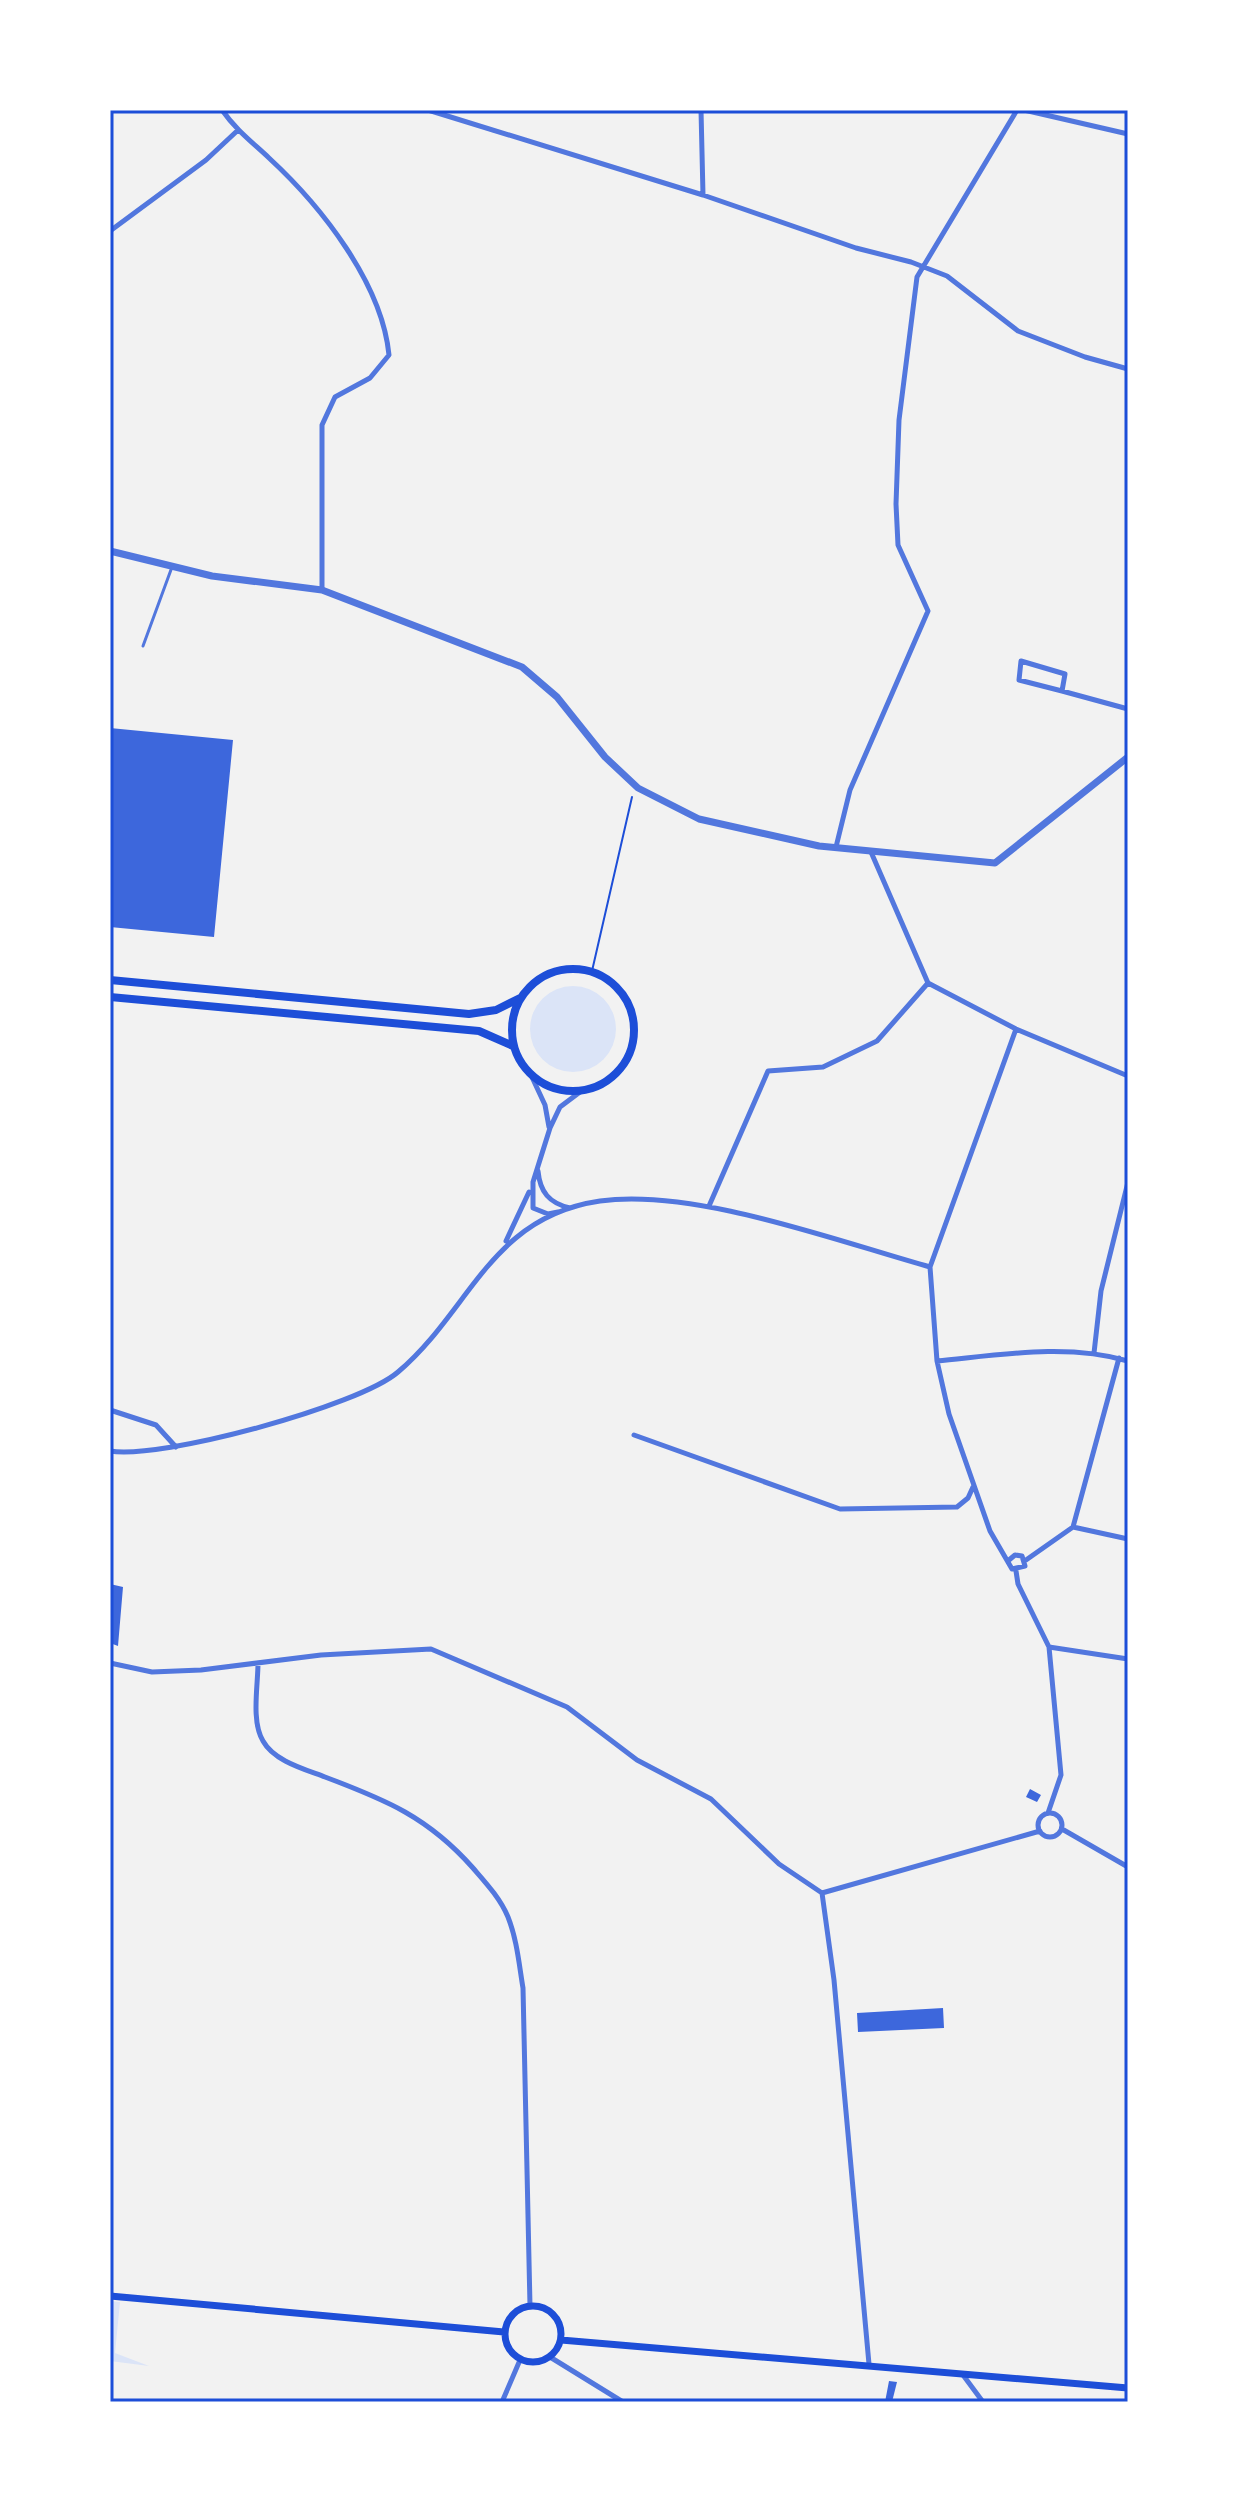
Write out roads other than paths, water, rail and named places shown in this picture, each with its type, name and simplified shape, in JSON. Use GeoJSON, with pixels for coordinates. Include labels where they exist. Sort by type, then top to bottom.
{"type":"FeatureCollection","features":[{"type":"Feature","properties":{"kind":"main road"},"geometry":{"type":"LineString","coordinates":[[576,968],[609,979],[627,1000],[635,1027],[633,1045],[614,1077],[598,1087],[580,1092],[561,1091],[531,1075],[513,1046],[514,1013],[520,998],[531,985],[552,973],[576,968]]}},
{"type":"Feature","properties":{"kind":"main road"},"geometry":{"type":"LineString","coordinates":[[110,980],[469,1014],[496,1010],[520,998]]}},
{"type":"Feature","properties":{"kind":"main road"},"geometry":{"type":"LineString","coordinates":[[110,997],[479,1031],[513,1046]]}},
{"type":"Feature","properties":{"kind":"main road"},"geometry":{"type":"LineString","coordinates":[[110,2296],[504,2332]]}},
{"type":"Feature","properties":{"kind":"main road"},"geometry":{"type":"LineString","coordinates":[[530,2306],[554,2315],[559,2322],[561,2340],[550,2357],[536,2363],[520,2360],[508,2349],[504,2332],[515,2312],[530,2306]]}},
{"type":"Feature","properties":{"kind":"main road"},"geometry":{"type":"LineString","coordinates":[[561,2340],[1128,2388]]}},
{"type":"Feature","properties":{"kind":"street"},"geometry":{"type":"LineString","coordinates":[[222,110],[237,131],[300,190],[347,248],[386,327],[389,355],[370,378],[335,397],[322,425],[322,590]]}},
{"type":"Feature","properties":{"kind":"street"},"geometry":{"type":"LineString","coordinates":[[428,110],[703,195],[856,248],[924,267],[947,276],[1018,331],[1085,357],[1128,369]]}},
{"type":"Feature","properties":{"kind":"street"},"geometry":{"type":"LineString","coordinates":[[701,110],[703,195]]}},
{"type":"Feature","properties":{"kind":"street"},"geometry":{"type":"LineString","coordinates":[[835,848],[850,790],[928,611],[898,545],[896,504],[899,420],[917,277],[1017,110]]}},
{"type":"Feature","properties":{"kind":"street"},"geometry":{"type":"LineString","coordinates":[[1024,110],[1128,134]]}},
{"type":"Feature","properties":{"kind":"street"},"geometry":{"type":"LineString","coordinates":[[110,231],[206,160],[237,131]]}},
{"type":"Feature","properties":{"kind":"street"},"geometry":{"type":"LineString","coordinates":[[110,551],[172,567],[322,590],[522,667],[557,697],[605,757],[635,784],[664,804],[699,819],[749,833],[835,848],[995,863],[1128,757]]}},
{"type":"Feature","properties":{"kind":"street"},"geometry":{"type":"LineString","coordinates":[[1062,691],[1065,674],[1021,661],[1019,680],[1128,709]]}},
{"type":"Feature","properties":{"kind":"street"},"geometry":{"type":"LineString","coordinates":[[871,852],[928,983],[1016,1029],[1128,1076]]}},
{"type":"Feature","properties":{"kind":"street"},"geometry":{"type":"LineString","coordinates":[[709,1206],[768,1071],[823,1067],[877,1041],[928,983]]}},
{"type":"Feature","properties":{"kind":"street"},"geometry":{"type":"LineString","coordinates":[[1016,1029],[930,1267],[937,1361],[949,1414],[990,1531],[1016,1571],[1018,1584],[1049,1647],[1061,1775],[1048,1813],[1039,1820],[1040,1831]]}},
{"type":"Feature","properties":{"kind":"street"},"geometry":{"type":"LineString","coordinates":[[531,1075],[545,1105],[550,1128]]}},
{"type":"Feature","properties":{"kind":"street"},"geometry":{"type":"LineString","coordinates":[[110,1451],[144,1453],[258,1427],[349,1398],[395,1375],[428,1343],[504,1245],[538,1170],[550,1128],[560,1107],[580,1092]]}},
{"type":"Feature","properties":{"kind":"street"},"geometry":{"type":"LineString","coordinates":[[538,1170],[544,1194],[555,1205],[570,1208]]}},
{"type":"Feature","properties":{"kind":"street"},"geometry":{"type":"LineString","coordinates":[[533,1182],[530,1201],[539,1213],[632,1199],[709,1206],[930,1267]]}},
{"type":"Feature","properties":{"kind":"street"},"geometry":{"type":"LineString","coordinates":[[1094,1353],[1101,1291],[1128,1182]]}},
{"type":"Feature","properties":{"kind":"street"},"geometry":{"type":"LineString","coordinates":[[504,1245],[523,1231],[570,1208]]}},
{"type":"Feature","properties":{"kind":"street"},"geometry":{"type":"LineString","coordinates":[[937,1361],[1053,1351],[1094,1353],[1128,1361]]}},
{"type":"Feature","properties":{"kind":"street"},"geometry":{"type":"LineString","coordinates":[[1016,1571],[1025,1566],[1026,1560],[1073,1527],[1119,1358]]}},
{"type":"Feature","properties":{"kind":"street"},"geometry":{"type":"LineString","coordinates":[[110,1410],[156,1425],[176,1447]]}},
{"type":"Feature","properties":{"kind":"street"},"geometry":{"type":"LineString","coordinates":[[634,1435],[840,1509],[957,1507],[968,1498],[973,1486]]}},
{"type":"Feature","properties":{"kind":"street"},"geometry":{"type":"LineString","coordinates":[[1073,1527],[1128,1539]]}},
{"type":"Feature","properties":{"kind":"street"},"geometry":{"type":"LineString","coordinates":[[1009,1560],[1019,1555],[1026,1560]]}},
{"type":"Feature","properties":{"kind":"street"},"geometry":{"type":"LineString","coordinates":[[110,1663],[152,1672],[424,1647],[553,1699],[637,1760],[711,1799],[779,1864],[822,1893],[838,2023],[869,2364]]}},
{"type":"Feature","properties":{"kind":"street"},"geometry":{"type":"LineString","coordinates":[[1049,1647],[1128,1659]]}},
{"type":"Feature","properties":{"kind":"street"},"geometry":{"type":"LineString","coordinates":[[258,1663],[257,1727],[269,1750],[295,1765],[387,1801],[419,1818],[449,1840],[494,1893],[507,1914],[515,1937],[523,1988],[530,2306]]}},
{"type":"Feature","properties":{"kind":"street"},"geometry":{"type":"LineString","coordinates":[[1048,1813],[1058,1816],[1062,1829],[1128,1867]]}},
{"type":"Feature","properties":{"kind":"street"},"geometry":{"type":"LineString","coordinates":[[822,1893],[1040,1831],[1052,1837],[1062,1829]]}},
{"type":"Feature","properties":{"kind":"street"},"geometry":{"type":"LineString","coordinates":[[550,2357],[623,2402]]}},
{"type":"Feature","properties":{"kind":"street"},"geometry":{"type":"LineString","coordinates":[[502,2402],[520,2360]]}},
{"type":"Feature","properties":{"kind":"street"},"geometry":{"type":"LineString","coordinates":[[963,2374],[983,2402]]}},
{"type":"Feature","properties":{"kind":"lane"},"geometry":{"type":"LineString","coordinates":[[143,646],[172,567]]}}]}
